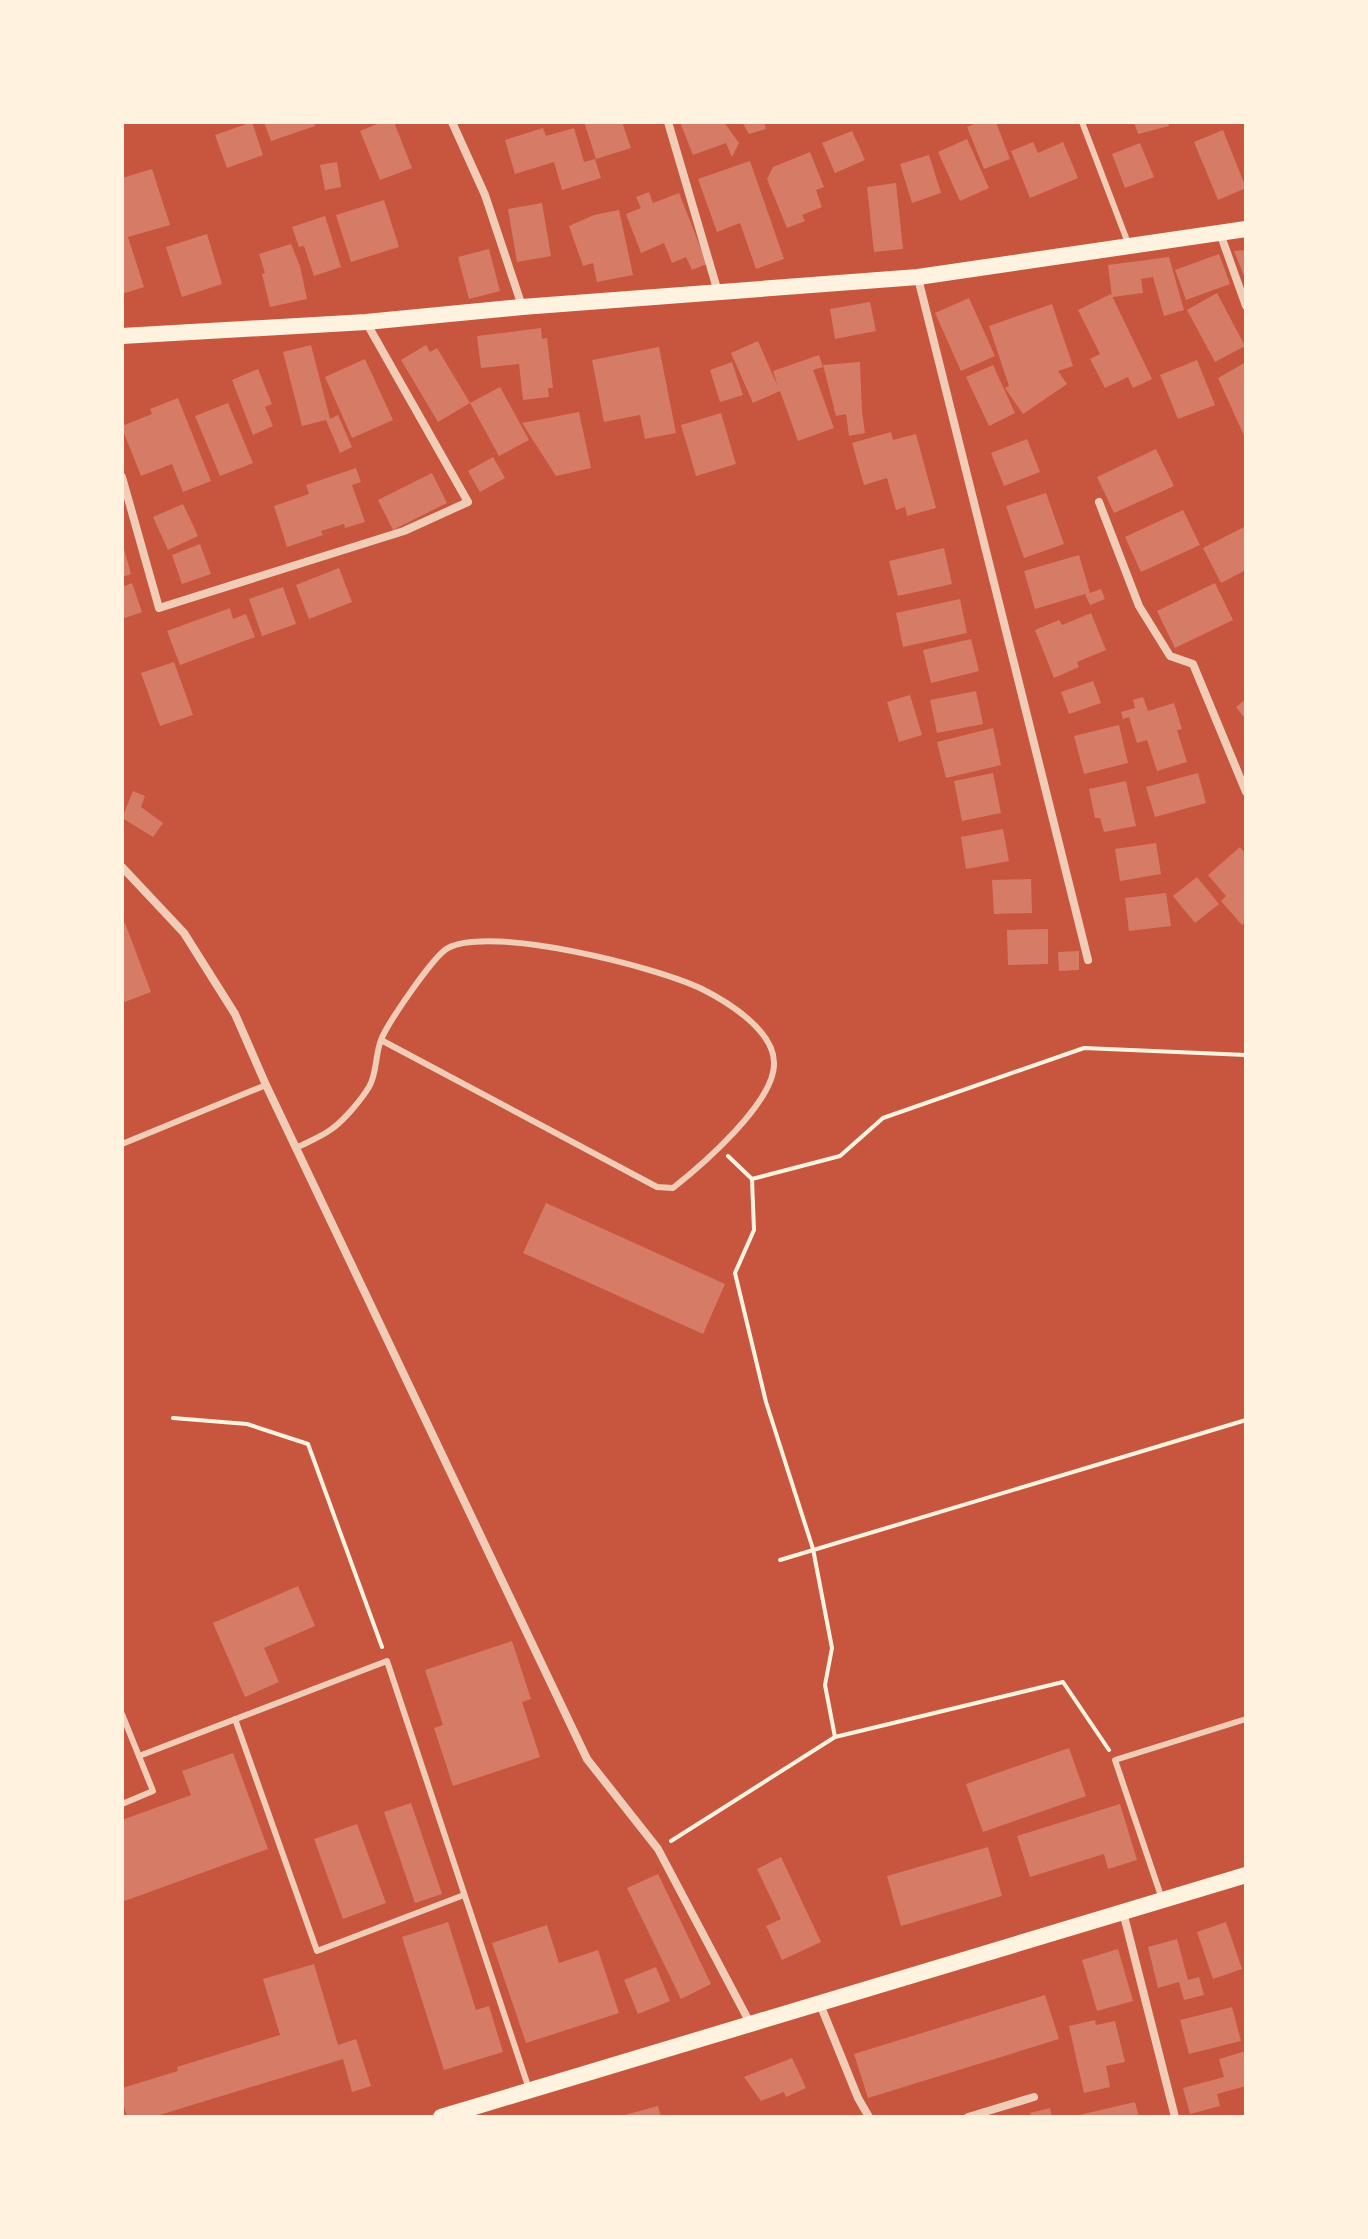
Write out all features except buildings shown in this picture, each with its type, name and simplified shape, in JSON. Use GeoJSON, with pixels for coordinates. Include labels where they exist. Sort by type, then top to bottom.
{"type":"FeatureCollection","features":[{"type":"Feature","properties":{"kind":"main road"},"geometry":{"type":"LineString","coordinates":[[122,336],[366,322],[918,277],[1246,229]]}},
{"type":"Feature","properties":{"kind":"main road"},"geometry":{"type":"LineString","coordinates":[[441,2117],[1246,1875]]}},
{"type":"Feature","properties":{"kind":"street"},"geometry":{"type":"LineString","coordinates":[[452,122],[485,195],[522,307]]}},
{"type":"Feature","properties":{"kind":"street"},"geometry":{"type":"LineString","coordinates":[[668,122],[719,292]]}},
{"type":"Feature","properties":{"kind":"street"},"geometry":{"type":"LineString","coordinates":[[1220,233],[1246,306]]}},
{"type":"Feature","properties":{"kind":"street"},"geometry":{"type":"LineString","coordinates":[[918,277],[1088,960]]}},
{"type":"Feature","properties":{"kind":"street"},"geometry":{"type":"LineString","coordinates":[[122,477],[159,608],[404,531],[468,502],[366,322]]}},
{"type":"Feature","properties":{"kind":"street"},"geometry":{"type":"LineString","coordinates":[[1099,502],[1139,606],[1170,656],[1193,664],[1246,792]]}},
{"type":"Feature","properties":{"kind":"street"},"geometry":{"type":"LineString","coordinates":[[122,867],[184,933],[235,1014],[587,1759],[658,1849],[750,2023]]}},
{"type":"Feature","properties":{"kind":"street"},"geometry":{"type":"LineString","coordinates":[[1123,1911],[1175,2117]]}},
{"type":"Feature","properties":{"kind":"street"},"geometry":{"type":"LineString","coordinates":[[820,2004],[858,2098],[869,2117]]}},
{"type":"Feature","properties":{"kind":"street"},"geometry":{"type":"LineString","coordinates":[[968,2117],[1034,2097]]}},
{"type":"Feature","properties":{"kind":"lane"},"geometry":{"type":"LineString","coordinates":[[1082,122],[1129,246]]}},
{"type":"Feature","properties":{"kind":"lane"},"geometry":{"type":"LineString","coordinates":[[296,1148],[333,1128],[370,1086],[381,1040],[429,967],[447,948],[476,941],[550,947],[630,964],[702,989],[758,1026],[769,1041],[774,1064],[767,1090],[721,1149],[673,1188],[657,1187],[381,1040]]}},
{"type":"Feature","properties":{"kind":"lane"},"geometry":{"type":"LineString","coordinates":[[122,1144],[266,1085]]}},
{"type":"Feature","properties":{"kind":"lane"},"geometry":{"type":"LineString","coordinates":[[139,1756],[387,1661],[529,2090]]}},
{"type":"Feature","properties":{"kind":"lane"},"geometry":{"type":"LineString","coordinates":[[122,1714],[153,1791],[122,1804]]}},
{"type":"Feature","properties":{"kind":"lane"},"geometry":{"type":"LineString","coordinates":[[235,1719],[317,1951],[464,1895]]}},
{"type":"Feature","properties":{"kind":"lane"},"geometry":{"type":"LineString","coordinates":[[1162,1899],[1115,1760],[1246,1719]]}},
{"type":"Feature","properties":{"kind":"path"},"geometry":{"type":"LineString","coordinates":[[752,1179],[840,1156],[883,1118],[1084,1048],[1246,1055]]}},
{"type":"Feature","properties":{"kind":"path"},"geometry":{"type":"LineString","coordinates":[[721,1149],[752,1179],[754,1230],[735,1273],[766,1402],[813,1549],[832,1648],[825,1685],[835,1737]]}},
{"type":"Feature","properties":{"kind":"path"},"geometry":{"type":"LineString","coordinates":[[173,1418],[247,1424],[308,1444],[387,1661]]}},
{"type":"Feature","properties":{"kind":"path"},"geometry":{"type":"LineString","coordinates":[[780,1560],[1246,1420]]}},
{"type":"Feature","properties":{"kind":"path"},"geometry":{"type":"LineString","coordinates":[[658,1849],[835,1737],[1063,1682],[1115,1760]]}}]}
